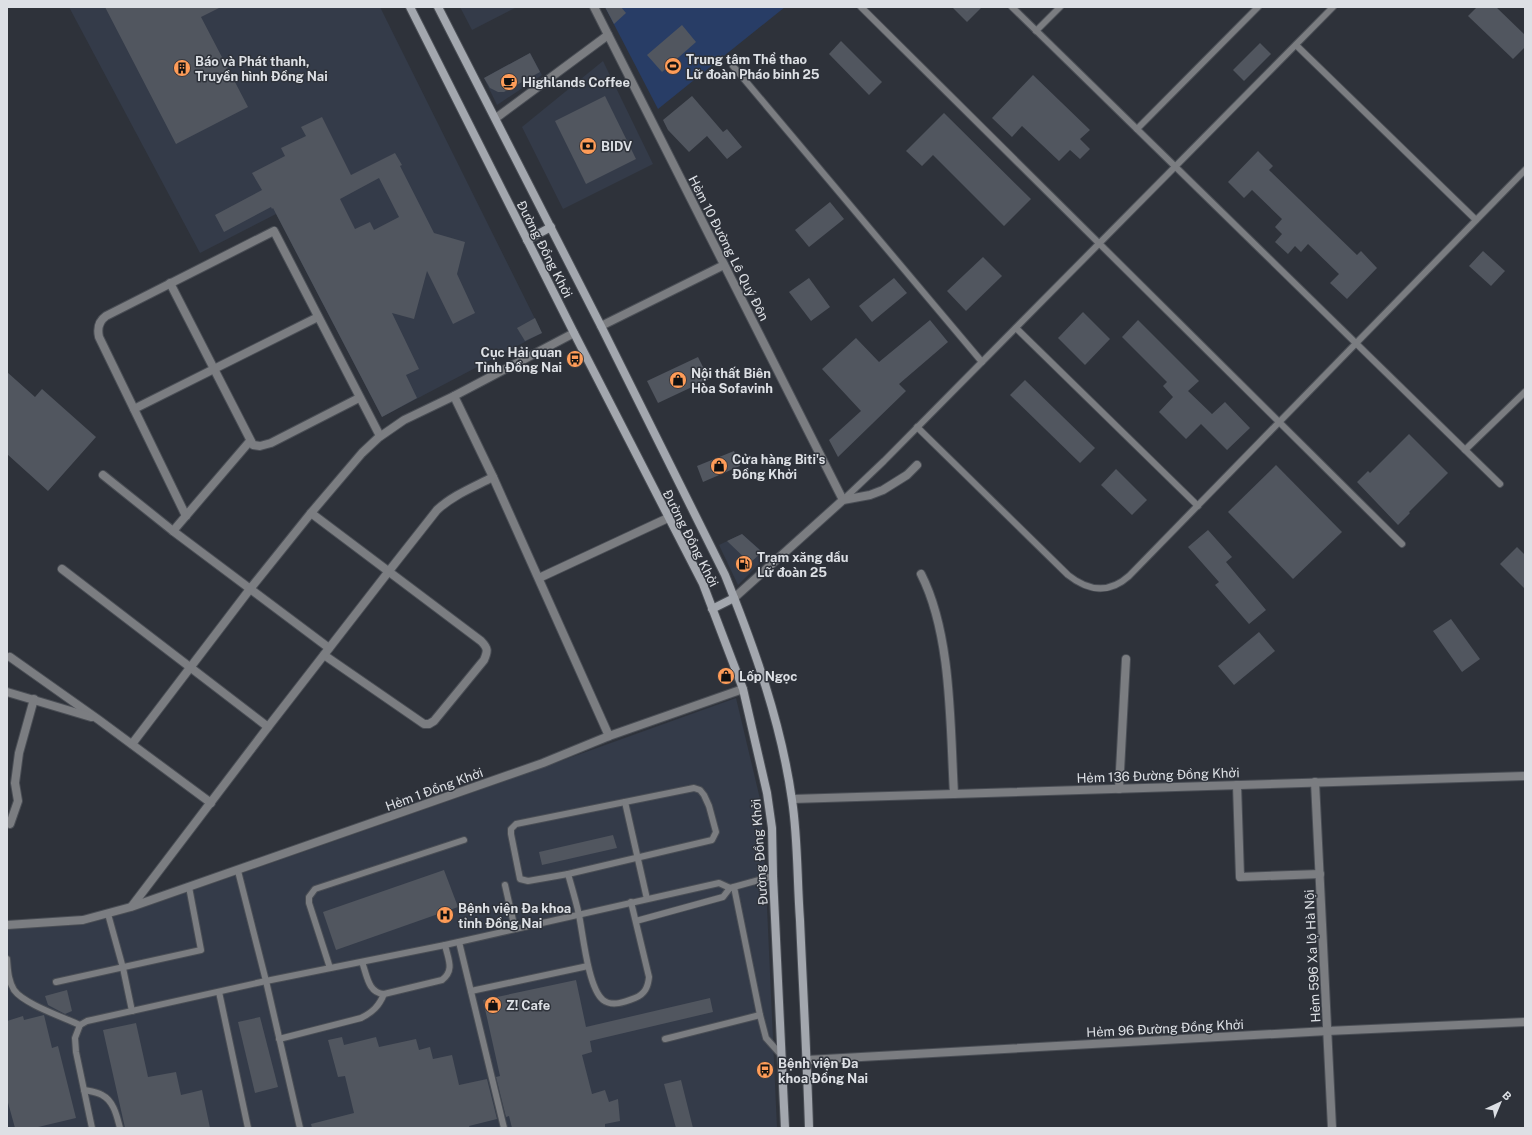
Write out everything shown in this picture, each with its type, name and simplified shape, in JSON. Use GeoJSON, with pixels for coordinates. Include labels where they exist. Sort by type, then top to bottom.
{"type":"FeatureCollection","features":[{"type":"Feature","properties":{"kind":"main road","name":"Đường Đồng Khởi"},"geometry":{"type":"LineString","coordinates":[[410,7],[702,584],[743,689],[767,793],[772,828],[785,1128]]}},
{"type":"Feature","properties":{"kind":"main road","name":"Đường Đồng Khởi"},"geometry":{"type":"LineString","coordinates":[[438,7],[496,118],[725,575],[763,676],[778,733],[792,799],[807,1060],[809,1128]]}},
{"type":"Feature","properties":{"kind":"main road"},"geometry":{"type":"LineString","coordinates":[[527,240],[551,227]]}},
{"type":"Feature","properties":{"kind":"main road"},"geometry":{"type":"LineString","coordinates":[[712,609],[734,598]]}},
{"type":"Feature","properties":{"kind":"street","name":"Hẻm 10 Đường Lê Quý Đôn"},"geometry":{"type":"LineString","coordinates":[[594,7],[843,500]]}},
{"type":"Feature","properties":{"kind":"street"},"geometry":{"type":"LineString","coordinates":[[496,118],[608,35]]}},
{"type":"Feature","properties":{"kind":"street"},"geometry":{"type":"LineString","coordinates":[[186,516],[99,337],[98,325],[106,316],[274,231],[359,398],[380,436]]}},
{"type":"Feature","properties":{"kind":"street"},"geometry":{"type":"LineString","coordinates":[[601,326],[724,265]]}},
{"type":"Feature","properties":{"kind":"street"},"geometry":{"type":"LineString","coordinates":[[170,283],[253,445],[257,446],[271,443],[359,398]]}},
{"type":"Feature","properties":{"kind":"street"},"geometry":{"type":"LineString","coordinates":[[134,409],[318,317]]}},
{"type":"Feature","properties":{"kind":"street"},"geometry":{"type":"LineString","coordinates":[[132,744],[250,589],[311,513],[362,453],[380,436],[404,420],[454,396],[574,333]]}},
{"type":"Feature","properties":{"kind":"street"},"geometry":{"type":"LineString","coordinates":[[454,396],[493,477],[610,736]]}},
{"type":"Feature","properties":{"kind":"street"},"geometry":{"type":"LineString","coordinates":[[173,531],[250,441]]}},
{"type":"Feature","properties":{"kind":"street"},"geometry":{"type":"LineString","coordinates":[[734,598],[843,500],[870,495],[884,490],[907,475],[917,465]]}},
{"type":"Feature","properties":{"kind":"street"},"geometry":{"type":"LineString","coordinates":[[103,475],[173,531],[329,648]]}},
{"type":"Feature","properties":{"kind":"street"},"geometry":{"type":"LineString","coordinates":[[132,907],[268,727],[437,510],[447,501],[493,477]]}},
{"type":"Feature","properties":{"kind":"street"},"geometry":{"type":"LineString","coordinates":[[311,513],[481,641],[487,647],[488,653],[484,660],[434,721],[429,724],[424,724],[324,656]]}},
{"type":"Feature","properties":{"kind":"street"},"geometry":{"type":"LineString","coordinates":[[539,578],[668,518]]}},
{"type":"Feature","properties":{"kind":"street"},"geometry":{"type":"LineString","coordinates":[[62,569],[268,727]]}},
{"type":"Feature","properties":{"kind":"street"},"geometry":{"type":"LineString","coordinates":[[921,574],[929,590],[939,630],[948,686],[954,794]]}},
{"type":"Feature","properties":{"kind":"street"},"geometry":{"type":"LineString","coordinates":[[10,657],[211,802]]}},
{"type":"Feature","properties":{"kind":"street"},"geometry":{"type":"LineString","coordinates":[[1119,789],[1126,659]]}},
{"type":"Feature","properties":{"kind":"street","name":"Hẻm 1 Đồng Khởi"},"geometry":{"type":"LineString","coordinates":[[7,925],[83,920],[132,907],[543,763],[610,736],[743,689]]}},
{"type":"Feature","properties":{"kind":"street"},"geometry":{"type":"LineString","coordinates":[[7,692],[99,720]]}},
{"type":"Feature","properties":{"kind":"street"},"geometry":{"type":"LineString","coordinates":[[10,824],[18,800],[15,783],[19,753],[34,699]]}},
{"type":"Feature","properties":{"kind":"street","name":"Hẻm 136 Đường Đồng Khởi"},"geometry":{"type":"LineString","coordinates":[[792,799],[1525,776]]}},
{"type":"Feature","properties":{"kind":"street","name":"Hẻm 596 Xa lộ Hà Nội"},"geometry":{"type":"LineString","coordinates":[[1315,782],[1332,1128]]}},
{"type":"Feature","properties":{"kind":"street"},"geometry":{"type":"LineString","coordinates":[[1237,785],[1240,877],[1320,874]]}},
{"type":"Feature","properties":{"kind":"street","name":"Hẻm 96 Đường Đồng Khởi"},"geometry":{"type":"LineString","coordinates":[[807,1060],[1327,1031],[1525,1022]]}},
{"type":"Feature","properties":{"kind":"lane"},"geometry":{"type":"LineString","coordinates":[[861,7],[1402,544]]}},
{"type":"Feature","properties":{"kind":"lane"},"geometry":{"type":"LineString","coordinates":[[1012,7],[1500,484]]}},
{"type":"Feature","properties":{"kind":"lane"},"geometry":{"type":"LineString","coordinates":[[1036,31],[1060,7]]}},
{"type":"Feature","properties":{"kind":"lane"},"geometry":{"type":"LineString","coordinates":[[1137,129],[1258,7]]}},
{"type":"Feature","properties":{"kind":"lane"},"geometry":{"type":"LineString","coordinates":[[843,500],[917,428],[1333,7]]}},
{"type":"Feature","properties":{"kind":"lane"},"geometry":{"type":"LineString","coordinates":[[1296,45],[1476,220]]}},
{"type":"Feature","properties":{"kind":"lane"},"geometry":{"type":"LineString","coordinates":[[733,66],[982,362]]}},
{"type":"Feature","properties":{"kind":"lane"},"geometry":{"type":"LineString","coordinates":[[917,428],[1068,575],[1077,582],[1092,588],[1108,588],[1116,586],[1123,581],[1198,506],[1525,170]]}},
{"type":"Feature","properties":{"kind":"lane"},"geometry":{"type":"LineString","coordinates":[[1016,328],[1198,506]]}},
{"type":"Feature","properties":{"kind":"lane"},"geometry":{"type":"LineString","coordinates":[[1465,450],[1525,392]]}},
{"type":"Feature","properties":{"kind":"lane"},"geometry":{"type":"LineString","coordinates":[[694,788],[700,790],[704,795],[709,806],[716,832],[712,840],[706,842],[568,874],[528,881],[520,879],[511,829],[516,824],[625,802],[694,788]]}},
{"type":"Feature","properties":{"kind":"lane"},"geometry":{"type":"LineString","coordinates":[[625,802],[639,858],[647,899]]}},
{"type":"Feature","properties":{"kind":"lane"},"geometry":{"type":"LineString","coordinates":[[330,968],[309,903],[309,897],[315,889],[464,840]]}},
{"type":"Feature","properties":{"kind":"lane"},"geometry":{"type":"LineString","coordinates":[[238,871],[266,981],[300,1128]]}},
{"type":"Feature","properties":{"kind":"lane"},"geometry":{"type":"LineString","coordinates":[[568,874],[579,914],[588,966],[598,994],[602,1000],[614,1004],[632,999],[644,993],[649,977],[631,902]]}},
{"type":"Feature","properties":{"kind":"lane"},"geometry":{"type":"LineString","coordinates":[[636,921],[723,896],[732,887],[773,876]]}},
{"type":"Feature","properties":{"kind":"lane"},"geometry":{"type":"LineString","coordinates":[[92,1128],[76,1052],[75,1038],[80,1025],[86,1021],[266,981],[459,942],[719,883],[732,887]]}},
{"type":"Feature","properties":{"kind":"lane"},"geometry":{"type":"LineString","coordinates":[[505,885],[515,929]]}},
{"type":"Feature","properties":{"kind":"lane"},"geometry":{"type":"LineString","coordinates":[[56,982],[201,950],[189,887]]}},
{"type":"Feature","properties":{"kind":"lane"},"geometry":{"type":"LineString","coordinates":[[732,887],[766,1038],[782,1056]]}},
{"type":"Feature","properties":{"kind":"lane"},"geometry":{"type":"LineString","coordinates":[[108,914],[123,968],[132,1011]]}},
{"type":"Feature","properties":{"kind":"lane"},"geometry":{"type":"LineString","coordinates":[[459,942],[504,1128]]}},
{"type":"Feature","properties":{"kind":"lane"},"geometry":{"type":"LineString","coordinates":[[362,962],[371,988],[378,994],[384,994],[442,980],[448,975],[450,970],[445,945]]}},
{"type":"Feature","properties":{"kind":"lane"},"geometry":{"type":"LineString","coordinates":[[7,960],[9,979],[14,990],[25,1000],[80,1025]]}},
{"type":"Feature","properties":{"kind":"lane"},"geometry":{"type":"LineString","coordinates":[[471,991],[588,966]]}},
{"type":"Feature","properties":{"kind":"lane"},"geometry":{"type":"LineString","coordinates":[[219,992],[248,1128]]}},
{"type":"Feature","properties":{"kind":"lane"},"geometry":{"type":"LineString","coordinates":[[279,1039],[361,1018],[372,1013],[380,1005],[384,994]]}},
{"type":"Feature","properties":{"kind":"lane"},"geometry":{"type":"LineString","coordinates":[[664,1039],[760,1015]]}},
{"type":"Feature","properties":{"kind":"lane"},"geometry":{"type":"LineString","coordinates":[[84,1090],[103,1095],[115,1111],[120,1128]]}},
{"type":"Feature","properties":{"kind":"shaded area"},"geometry":{"type":"Polygon","coordinates":[[[69,7],[380,7],[542,333],[382,417],[276,214],[200,253],[69,7]]]}},
{"type":"Feature","properties":{"kind":"shaded area"},"geometry":{"type":"Polygon","coordinates":[[[460,7],[517,7],[472,30],[460,7]]]}},
{"type":"Feature","properties":{"kind":"shaded area","name":"Trung tâm Thể thao Lữ đoàn Pháo binh 25"},"geometry":{"type":"Polygon","coordinates":[[[605,7],[785,7],[658,109],[605,7]]]}},
{"type":"Feature","properties":{"kind":"shaded area","name":"Highlands Coffee"},"geometry":{"type":"Polygon","coordinates":[[[530,53],[542,75],[497,105],[484,78],[530,53]]]}},
{"type":"Feature","properties":{"kind":"shaded area","name":"BIDV"},"geometry":{"type":"Polygon","coordinates":[[[603,61],[653,164],[563,209],[522,127],[603,61]]]}},
{"type":"Feature","properties":{"kind":"shaded area","name":"Trạm xăng dầu Lữ đoàn 25"},"geometry":{"type":"Polygon","coordinates":[[[742,534],[767,556],[738,585],[719,545],[742,534]]]}},
{"type":"Feature","properties":{"kind":"shaded area","name":"Bệnh viện Đa khoa tỉnh Đồng Nai"},"geometry":{"type":"Polygon","coordinates":[[[736,698],[760,799],[766,885],[777,1128],[7,1128],[7,929],[83,925],[137,910],[455,799],[736,698]]]}},
{"type":"Feature","properties":{"kind":"building","name":"Báo và Phát thanh, Truyền hình Đồng Nai"},"geometry":{"type":"Polygon","coordinates":[[[105,7],[221,7],[201,17],[248,107],[176,144],[105,7]]]}},
{"type":"Feature","properties":{"kind":"building"},"geometry":{"type":"Polygon","coordinates":[[[605,7],[621,7],[626,13],[614,24],[605,7]]]}},
{"type":"Feature","properties":{"kind":"building"},"geometry":{"type":"Polygon","coordinates":[[[952,7],[982,7],[967,22],[952,7]]]}},
{"type":"Feature","properties":{"kind":"building"},"geometry":{"type":"Polygon","coordinates":[[[1477,7],[1496,7],[1525,35],[1525,47],[1513,59],[1468,16],[1477,7]]]}},
{"type":"Feature","properties":{"kind":"building"},"geometry":{"type":"Polygon","coordinates":[[[682,25],[696,42],[662,72],[647,55],[682,25]]]}},
{"type":"Feature","properties":{"kind":"building"},"geometry":{"type":"Polygon","coordinates":[[[841,41],[882,82],[869,95],[829,54],[841,41]]]}},
{"type":"Feature","properties":{"kind":"building"},"geometry":{"type":"Polygon","coordinates":[[[1260,43],[1271,54],[1244,81],[1233,70],[1260,43]]]}},
{"type":"Feature","properties":{"kind":"building","name":"Highlands Coffee"},"geometry":{"type":"Polygon","coordinates":[[[530,53],[540,72],[504,92],[498,92],[490,88],[484,78],[530,53]]]}},
{"type":"Feature","properties":{"kind":"building"},"geometry":{"type":"Polygon","coordinates":[[[1033,75],[1090,130],[1080,139],[1090,149],[1080,159],[1070,150],[1059,161],[1022,126],[1012,137],[992,118],[1033,75]]]}},
{"type":"Feature","properties":{"kind":"building"},"geometry":{"type":"Polygon","coordinates":[[[605,96],[636,159],[586,184],[555,121],[605,96]]]}},
{"type":"Feature","properties":{"kind":"building"},"geometry":{"type":"Polygon","coordinates":[[[692,96],[723,132],[727,129],[742,147],[727,159],[707,136],[689,152],[668,130],[663,120],[692,96]]]}},
{"type":"Feature","properties":{"kind":"building"},"geometry":{"type":"Polygon","coordinates":[[[944,113],[1031,199],[1004,226],[933,155],[922,166],[906,151],[944,113]]]}},
{"type":"Feature","properties":{"kind":"building"},"geometry":{"type":"Polygon","coordinates":[[[322,117],[351,175],[395,153],[402,165],[400,166],[434,233],[465,242],[457,274],[475,313],[453,324],[427,271],[414,319],[392,313],[419,369],[406,375],[417,398],[382,417],[273,208],[272,209],[271,207],[224,232],[215,215],[262,190],[252,173],[285,156],[281,148],[306,136],[301,127],[322,117]],[[379,178],[340,199],[355,229],[370,222],[374,230],[399,217],[379,178]]]}},
{"type":"Feature","properties":{"kind":"building"},"geometry":{"type":"Polygon","coordinates":[[[1258,151],[1273,166],[1269,170],[1357,255],[1361,251],[1377,268],[1347,299],[1330,283],[1339,274],[1308,244],[1301,252],[1295,246],[1288,254],[1275,242],[1282,234],[1275,227],[1282,219],[1252,190],[1244,198],[1228,182],[1258,151]]]}},
{"type":"Feature","properties":{"kind":"building"},"geometry":{"type":"Polygon","coordinates":[[[830,202],[844,219],[809,247],[795,230],[830,202]]]}},
{"type":"Feature","properties":{"kind":"building"},"geometry":{"type":"Polygon","coordinates":[[[1483,251],[1505,271],[1491,286],[1469,266],[1483,251]]]}},
{"type":"Feature","properties":{"kind":"building"},"geometry":{"type":"Polygon","coordinates":[[[983,257],[1002,276],[966,311],[947,291],[983,257]]]}},
{"type":"Feature","properties":{"kind":"building"},"geometry":{"type":"Polygon","coordinates":[[[809,278],[830,307],[811,321],[789,292],[809,278]]]}},
{"type":"Feature","properties":{"kind":"building"},"geometry":{"type":"Polygon","coordinates":[[[894,278],[907,293],[872,322],[859,306],[894,278]]]}},
{"type":"Feature","properties":{"kind":"building"},"geometry":{"type":"Polygon","coordinates":[[[1083,312],[1110,339],[1085,365],[1058,338],[1083,312]]]}},
{"type":"Feature","properties":{"kind":"building"},"geometry":{"type":"Polygon","coordinates":[[[535,318],[542,333],[525,341],[517,328],[535,318]]]}},
{"type":"Feature","properties":{"kind":"building"},"geometry":{"type":"Polygon","coordinates":[[[930,320],[948,342],[899,384],[906,391],[838,457],[829,440],[861,411],[822,369],[856,338],[879,362],[930,320]]]}},
{"type":"Feature","properties":{"kind":"building"},"geometry":{"type":"Polygon","coordinates":[[[1138,320],[1199,381],[1188,391],[1212,414],[1225,402],[1250,428],[1227,450],[1201,424],[1186,439],[1159,412],[1173,397],[1163,386],[1167,382],[1122,337],[1138,320]]]}},
{"type":"Feature","properties":{"kind":"building"},"geometry":{"type":"Polygon","coordinates":[[[698,357],[709,379],[658,403],[647,381],[698,357]]]}},
{"type":"Feature","properties":{"kind":"building"},"geometry":{"type":"Polygon","coordinates":[[[7,372],[35,397],[42,389],[96,437],[48,491],[7,454],[7,372]]]}},
{"type":"Feature","properties":{"kind":"building"},"geometry":{"type":"Polygon","coordinates":[[[1025,380],[1095,448],[1080,463],[1010,395],[1025,380]]]}},
{"type":"Feature","properties":{"kind":"building"},"geometry":{"type":"Polygon","coordinates":[[[1409,434],[1448,473],[1398,525],[1357,482],[1368,471],[1370,473],[1409,434]]]}},
{"type":"Feature","properties":{"kind":"building"},"geometry":{"type":"Polygon","coordinates":[[[734,451],[740,466],[703,482],[697,466],[734,451]]]}},
{"type":"Feature","properties":{"kind":"building"},"geometry":{"type":"Polygon","coordinates":[[[1276,465],[1342,532],[1293,579],[1228,512],[1276,465]]]}},
{"type":"Feature","properties":{"kind":"building"},"geometry":{"type":"Polygon","coordinates":[[[1116,469],[1147,500],[1132,515],[1101,485],[1116,469]]]}},
{"type":"Feature","properties":{"kind":"building"},"geometry":{"type":"Polygon","coordinates":[[[1208,530],[1232,557],[1226,562],[1266,610],[1249,624],[1215,585],[1219,582],[1188,547],[1208,530]]]}},
{"type":"Feature","properties":{"kind":"building"},"geometry":{"type":"Polygon","coordinates":[[[742,534],[762,552],[750,563],[727,541],[742,534]]]}},
{"type":"Feature","properties":{"kind":"building"},"geometry":{"type":"Polygon","coordinates":[[[1517,547],[1525,555],[1525,589],[1500,564],[1517,547]]]}},
{"type":"Feature","properties":{"kind":"building"},"geometry":{"type":"Polygon","coordinates":[[[1451,619],[1480,659],[1462,672],[1433,631],[1451,619]]]}},
{"type":"Feature","properties":{"kind":"building"},"geometry":{"type":"Polygon","coordinates":[[[1259,632],[1275,651],[1234,685],[1218,666],[1259,632]]]}},
{"type":"Feature","properties":{"kind":"building"},"geometry":{"type":"Polygon","coordinates":[[[613,835],[617,848],[542,865],[539,852],[613,835]]]}},
{"type":"Feature","properties":{"kind":"building"},"geometry":{"type":"Polygon","coordinates":[[[444,870],[458,907],[336,950],[323,912],[444,870]]]}},
{"type":"Feature","properties":{"kind":"building"},"geometry":{"type":"Polygon","coordinates":[[[576,980],[586,1027],[710,998],[713,1012],[590,1041],[592,1052],[582,1055],[592,1094],[605,1090],[609,1102],[618,1099],[620,1121],[605,1124],[605,1128],[512,1128],[509,1116],[506,1117],[496,1077],[500,1076],[483,1000],[576,980]]]}},
{"type":"Feature","properties":{"kind":"building"},"geometry":{"type":"Polygon","coordinates":[[[67,990],[72,1011],[65,1014],[48,1005],[45,996],[67,990]]]}},
{"type":"Feature","properties":{"kind":"building"},"geometry":{"type":"Polygon","coordinates":[[[44,1015],[52,1048],[58,1046],[76,1118],[34,1128],[15,1128],[7,1099],[7,1021],[23,1016],[24,1020],[44,1015]]]}},
{"type":"Feature","properties":{"kind":"building"},"geometry":{"type":"Polygon","coordinates":[[[260,1017],[278,1087],[255,1093],[238,1022],[260,1017]]]}},
{"type":"Feature","properties":{"kind":"building"},"geometry":{"type":"Polygon","coordinates":[[[136,1023],[148,1077],[176,1072],[181,1095],[202,1090],[210,1128],[125,1128],[103,1030],[136,1023]]]}},
{"type":"Feature","properties":{"kind":"building"},"geometry":{"type":"Polygon","coordinates":[[[342,1037],[344,1045],[376,1037],[379,1047],[416,1039],[419,1050],[430,1047],[433,1059],[452,1055],[459,1085],[487,1079],[497,1119],[469,1126],[470,1128],[312,1128],[311,1124],[354,1113],[345,1076],[338,1077],[328,1040],[342,1037]]]}},
{"type":"Feature","properties":{"kind":"building"},"geometry":{"type":"Polygon","coordinates":[[[681,1080],[693,1128],[676,1128],[664,1084],[681,1080]]]}},
{"type":"Feature","properties":{"kind":"place","name":"Trung tâm Thể thao Lữ đoàn Pháo binh 25"},"geometry":{"type":"Point","coordinates":[673,66]}},
{"type":"Feature","properties":{"kind":"place","name":"Báo và Phát thanh, Truyền hình Đồng Nai"},"geometry":{"type":"Point","coordinates":[182,68]}},
{"type":"Feature","properties":{"kind":"place","name":"Highlands Coffee"},"geometry":{"type":"Point","coordinates":[509,82]}},
{"type":"Feature","properties":{"kind":"place","name":"BIDV"},"geometry":{"type":"Point","coordinates":[588,146]}},
{"type":"Feature","properties":{"kind":"place","name":"Cục Hải quan Tỉnh Đồng Nai"},"geometry":{"type":"Point","coordinates":[575,359]}},
{"type":"Feature","properties":{"kind":"place","name":"Nội thất Biên Hòa Sofavinh"},"geometry":{"type":"Point","coordinates":[678,380]}},
{"type":"Feature","properties":{"kind":"place","name":"Cửa hàng Biti's Đồng Khởi"},"geometry":{"type":"Point","coordinates":[719,466]}},
{"type":"Feature","properties":{"kind":"place","name":"Trạm xăng dầu Lữ đoàn 25"},"geometry":{"type":"Point","coordinates":[744,564]}},
{"type":"Feature","properties":{"kind":"place","name":"Lốp Ngọc"},"geometry":{"type":"Point","coordinates":[726,676]}},
{"type":"Feature","properties":{"kind":"place","name":"Bệnh viện Đa khoa tỉnh Đồng Nai"},"geometry":{"type":"Point","coordinates":[445,915]}},
{"type":"Feature","properties":{"kind":"place","name":"Z! Cafe"},"geometry":{"type":"Point","coordinates":[493,1005]}},
{"type":"Feature","properties":{"kind":"place","name":"Bệnh viện Đa khoa Đồng Nai"},"geometry":{"type":"Point","coordinates":[765,1070]}}]}
